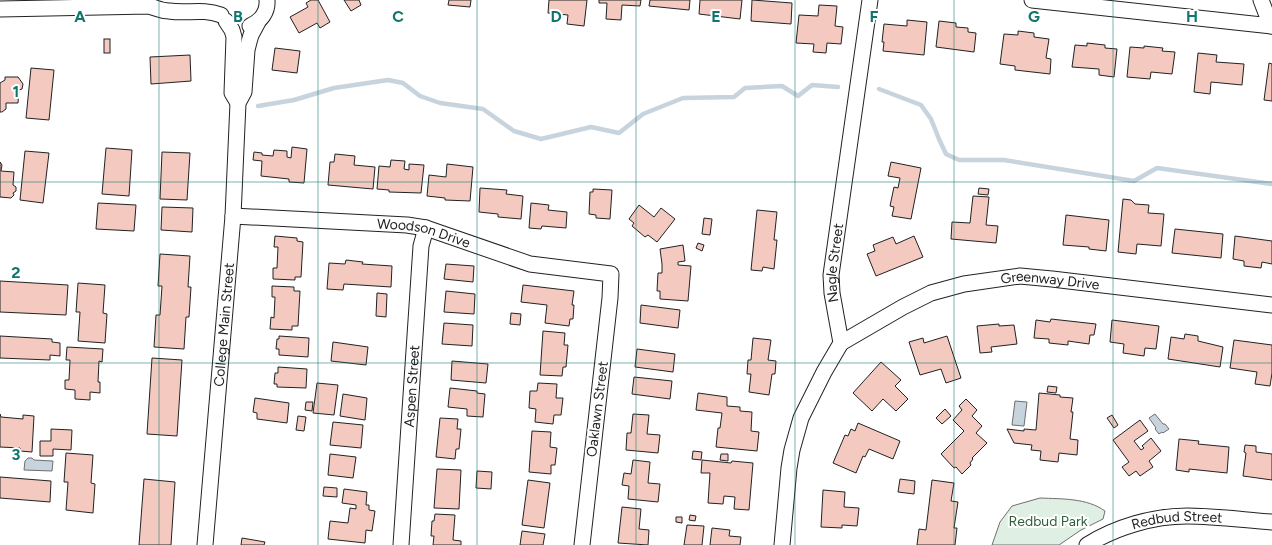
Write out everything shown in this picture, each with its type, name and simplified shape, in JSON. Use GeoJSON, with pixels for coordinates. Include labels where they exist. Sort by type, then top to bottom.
{"type":"FeatureCollection","features":[{"type":"Feature","properties":{"kind":"street","name":"College Main Street"},"geometry":{"type":"LineString","coordinates":[[218,0],[218,8],[232,30],[234,37],[232,93],[238,104]]}},
{"type":"Feature","properties":{"kind":"street"},"geometry":{"type":"LineString","coordinates":[[0,10],[156,3],[169,11],[213,12],[234,26],[242,28],[251,26],[264,11],[278,0]]}},
{"type":"Feature","properties":{"kind":"street","name":"Nagle Street"},"geometry":{"type":"LineString","coordinates":[[840,343],[832,292],[832,275],[870,0]]}},
{"type":"Feature","properties":{"kind":"street"},"geometry":{"type":"LineString","coordinates":[[1032,0],[1272,26],[1261,0]]}},
{"type":"Feature","properties":{"kind":"street","name":"College Main Street"},"geometry":{"type":"LineString","coordinates":[[205,545],[233,216],[238,104],[244,92],[249,42],[264,11]]}},
{"type":"Feature","properties":{"kind":"street","name":"Woodson Drive"},"geometry":{"type":"LineString","coordinates":[[233,216],[408,225],[426,228],[530,264],[611,274]]}},
{"type":"Feature","properties":{"kind":"street","name":"Aspen Street"},"geometry":{"type":"LineString","coordinates":[[401,545],[421,246],[426,228]]}},
{"type":"Feature","properties":{"kind":"street","name":"Oaklawn Street"},"geometry":{"type":"LineString","coordinates":[[582,545],[610,298],[611,274]]}},
{"type":"Feature","properties":{"kind":"street","name":"Greenway Drive"},"geometry":{"type":"LineString","coordinates":[[840,343],[931,293],[964,284],[1020,276],[1272,305]]}},
{"type":"Feature","properties":{"kind":"street"},"geometry":{"type":"LineString","coordinates":[[782,545],[792,450],[802,418],[840,343]]}},
{"type":"Feature","properties":{"kind":"street","name":"Redbud Street"},"geometry":{"type":"LineString","coordinates":[[1087,545],[1123,527],[1152,520],[1185,516],[1272,522]]}},
{"type":"Feature","properties":{"kind":"green space","name":"Redbud Park"},"geometry":{"type":"Polygon","coordinates":[[[1040,498],[1082,501],[1105,511],[1103,519],[1081,530],[1059,545],[992,545],[1000,522],[1012,506],[1040,498]]]}},
{"type":"Feature","properties":{"kind":"shaded area"},"geometry":{"type":"Polygon","coordinates":[[[1015,401],[1027,402],[1024,426],[1012,425],[1015,401]]]}},
{"type":"Feature","properties":{"kind":"shaded area"},"geometry":{"type":"Polygon","coordinates":[[[1155,414],[1169,429],[1163,433],[1159,434],[1149,418],[1155,414]]]}},
{"type":"Feature","properties":{"kind":"shaded area"},"geometry":{"type":"Polygon","coordinates":[[[28,458],[53,461],[52,471],[24,470],[25,461],[28,458]]]}},
{"type":"Feature","properties":{"kind":"building"},"geometry":{"type":"Polygon","coordinates":[[[311,0],[318,0],[330,22],[320,28],[317,23],[299,33],[290,17],[308,7],[306,3],[311,0]]]}},
{"type":"Feature","properties":{"kind":"building"},"geometry":{"type":"Polygon","coordinates":[[[344,0],[359,0],[361,5],[351,11],[344,0]]]}},
{"type":"Feature","properties":{"kind":"building"},"geometry":{"type":"Polygon","coordinates":[[[449,0],[471,0],[470,7],[448,5],[449,0]]]}},
{"type":"Feature","properties":{"kind":"building"},"geometry":{"type":"Polygon","coordinates":[[[549,0],[587,0],[584,26],[567,24],[568,15],[548,13],[549,0]]]}},
{"type":"Feature","properties":{"kind":"building"},"geometry":{"type":"Polygon","coordinates":[[[599,0],[641,0],[640,6],[622,5],[621,20],[606,19],[607,3],[599,3],[599,0]]]}},
{"type":"Feature","properties":{"kind":"building"},"geometry":{"type":"Polygon","coordinates":[[[650,0],[690,0],[689,10],[649,6],[650,0]]]}},
{"type":"Feature","properties":{"kind":"building"},"geometry":{"type":"Polygon","coordinates":[[[700,0],[742,0],[740,19],[699,14],[700,0]]]}},
{"type":"Feature","properties":{"kind":"building"},"geometry":{"type":"Polygon","coordinates":[[[752,0],[792,3],[791,24],[751,21],[752,0]]]}},
{"type":"Feature","properties":{"kind":"building"},"geometry":{"type":"Polygon","coordinates":[[[819,5],[837,6],[835,26],[843,27],[841,44],[827,43],[826,53],[813,52],[814,44],[796,43],[799,15],[818,16],[819,5]]]}},
{"type":"Feature","properties":{"kind":"building"},"geometry":{"type":"Polygon","coordinates":[[[907,20],[927,22],[924,55],[883,51],[884,24],[907,26],[907,20]]]}},
{"type":"Feature","properties":{"kind":"building"},"geometry":{"type":"Polygon","coordinates":[[[939,21],[956,23],[956,27],[968,28],[968,32],[976,33],[974,52],[936,47],[939,21]]]}},
{"type":"Feature","properties":{"kind":"building"},"geometry":{"type":"Polygon","coordinates":[[[1018,31],[1034,33],[1034,37],[1049,39],[1046,58],[1051,59],[1050,74],[1015,70],[1015,66],[1000,64],[1004,34],[1018,35],[1018,31]]]}},
{"type":"Feature","properties":{"kind":"building"},"geometry":{"type":"Polygon","coordinates":[[[104,39],[110,39],[110,53],[104,53],[104,39]]]}},
{"type":"Feature","properties":{"kind":"building"},"geometry":{"type":"Polygon","coordinates":[[[1087,43],[1105,45],[1105,48],[1117,49],[1114,77],[1099,75],[1099,69],[1072,67],[1075,45],[1087,46],[1087,43]]]}},
{"type":"Feature","properties":{"kind":"building"},"geometry":{"type":"Polygon","coordinates":[[[1144,46],[1163,48],[1162,51],[1175,52],[1172,74],[1151,72],[1150,79],[1127,77],[1130,47],[1144,48],[1144,46]]]}},
{"type":"Feature","properties":{"kind":"building"},"geometry":{"type":"Polygon","coordinates":[[[275,48],[300,51],[297,73],[272,70],[275,48]]]}},
{"type":"Feature","properties":{"kind":"building"},"geometry":{"type":"Polygon","coordinates":[[[1198,53],[1217,55],[1216,62],[1244,64],[1242,85],[1211,82],[1210,94],[1194,92],[1198,53]]]}},
{"type":"Feature","properties":{"kind":"building"},"geometry":{"type":"Polygon","coordinates":[[[190,55],[191,81],[151,84],[150,57],[190,55]]]}},
{"type":"Feature","properties":{"kind":"building"},"geometry":{"type":"Polygon","coordinates":[[[1269,63],[1272,64],[1272,101],[1264,100],[1269,63]]]}},
{"type":"Feature","properties":{"kind":"building"},"geometry":{"type":"Polygon","coordinates":[[[31,68],[54,70],[49,120],[26,118],[31,68]]]}},
{"type":"Feature","properties":{"kind":"building"},"geometry":{"type":"Polygon","coordinates":[[[5,77],[18,77],[23,84],[22,89],[19,90],[18,103],[6,103],[6,109],[0,112],[0,83],[5,80],[5,77]]]}},
{"type":"Feature","properties":{"kind":"building"},"geometry":{"type":"Polygon","coordinates":[[[292,147],[307,149],[304,183],[289,182],[289,179],[261,176],[262,161],[253,160],[254,152],[273,156],[274,150],[287,151],[287,157],[291,158],[292,147]]]}},
{"type":"Feature","properties":{"kind":"building"},"geometry":{"type":"Polygon","coordinates":[[[106,148],[132,150],[129,196],[102,194],[106,148]]]}},
{"type":"Feature","properties":{"kind":"building"},"geometry":{"type":"Polygon","coordinates":[[[25,151],[49,153],[43,203],[20,200],[25,151]]]}},
{"type":"Feature","properties":{"kind":"building"},"geometry":{"type":"Polygon","coordinates":[[[162,152],[190,153],[187,200],[160,199],[162,152]]]}},
{"type":"Feature","properties":{"kind":"building"},"geometry":{"type":"Polygon","coordinates":[[[335,154],[355,156],[354,165],[375,167],[373,189],[328,185],[330,162],[334,162],[335,154]]]}},
{"type":"Feature","properties":{"kind":"building"},"geometry":{"type":"Polygon","coordinates":[[[391,160],[405,161],[404,169],[409,170],[409,164],[424,165],[421,193],[389,192],[389,190],[377,189],[379,166],[390,167],[391,160]]]}},
{"type":"Feature","properties":{"kind":"building"},"geometry":{"type":"Polygon","coordinates":[[[0,162],[2,165],[1,171],[14,172],[13,185],[16,187],[16,191],[11,198],[0,197],[0,162]]]}},
{"type":"Feature","properties":{"kind":"building"},"geometry":{"type":"Polygon","coordinates":[[[891,162],[921,168],[911,219],[892,216],[894,207],[890,206],[894,187],[898,188],[900,178],[888,176],[891,162]]]}},
{"type":"Feature","properties":{"kind":"building"},"geometry":{"type":"Polygon","coordinates":[[[447,164],[473,167],[470,201],[445,200],[445,198],[427,196],[429,175],[446,177],[447,164]]]}},
{"type":"Feature","properties":{"kind":"building"},"geometry":{"type":"Polygon","coordinates":[[[480,188],[507,190],[506,194],[523,196],[521,219],[498,217],[498,214],[479,212],[480,188]]]}},
{"type":"Feature","properties":{"kind":"building"},"geometry":{"type":"Polygon","coordinates":[[[979,188],[989,189],[988,195],[978,194],[979,188]]]}},
{"type":"Feature","properties":{"kind":"building"},"geometry":{"type":"Polygon","coordinates":[[[593,189],[612,190],[610,219],[596,218],[596,215],[589,214],[590,192],[593,192],[593,189]]]}},
{"type":"Feature","properties":{"kind":"building"},"geometry":{"type":"Polygon","coordinates":[[[973,196],[989,197],[986,225],[998,226],[996,243],[951,239],[952,222],[970,223],[973,196]]]}},
{"type":"Feature","properties":{"kind":"building"},"geometry":{"type":"Polygon","coordinates":[[[1123,199],[1131,200],[1135,204],[1149,205],[1148,213],[1164,214],[1161,246],[1137,244],[1136,254],[1118,252],[1123,199]]]}},
{"type":"Feature","properties":{"kind":"building"},"geometry":{"type":"Polygon","coordinates":[[[98,203],[136,205],[134,231],[96,229],[98,203]]]}},
{"type":"Feature","properties":{"kind":"building"},"geometry":{"type":"Polygon","coordinates":[[[531,203],[549,205],[548,210],[567,212],[566,228],[542,226],[541,229],[529,228],[531,203]]]}},
{"type":"Feature","properties":{"kind":"building"},"geometry":{"type":"Polygon","coordinates":[[[639,205],[654,217],[661,208],[675,219],[657,242],[648,235],[645,237],[632,226],[634,223],[629,219],[639,205]]]}},
{"type":"Feature","properties":{"kind":"building"},"geometry":{"type":"Polygon","coordinates":[[[162,207],[193,208],[192,232],[161,230],[162,207]]]}},
{"type":"Feature","properties":{"kind":"building"},"geometry":{"type":"Polygon","coordinates":[[[757,210],[777,212],[774,240],[777,240],[774,269],[763,267],[762,271],[751,270],[757,210]]]}},
{"type":"Feature","properties":{"kind":"building"},"geometry":{"type":"Polygon","coordinates":[[[1066,215],[1109,220],[1106,251],[1089,249],[1089,247],[1063,245],[1066,215]]]}},
{"type":"Feature","properties":{"kind":"building"},"geometry":{"type":"Polygon","coordinates":[[[704,218],[712,219],[710,235],[702,234],[704,218]]]}},
{"type":"Feature","properties":{"kind":"building"},"geometry":{"type":"Polygon","coordinates":[[[1175,229],[1223,234],[1221,258],[1172,253],[1175,229]]]}},
{"type":"Feature","properties":{"kind":"building"},"geometry":{"type":"Polygon","coordinates":[[[275,236],[297,238],[297,241],[303,242],[301,277],[295,277],[295,280],[273,279],[273,268],[277,268],[278,247],[274,247],[275,236]]]}},
{"type":"Feature","properties":{"kind":"building"},"geometry":{"type":"Polygon","coordinates":[[[914,236],[923,257],[876,276],[867,254],[875,251],[873,245],[893,237],[896,244],[914,236]]]}},
{"type":"Feature","properties":{"kind":"building"},"geometry":{"type":"Polygon","coordinates":[[[1235,236],[1272,241],[1272,264],[1262,262],[1261,268],[1244,266],[1244,261],[1233,259],[1235,236]]]}},
{"type":"Feature","properties":{"kind":"building"},"geometry":{"type":"Polygon","coordinates":[[[698,243],[704,245],[702,251],[696,248],[698,243]]]}},
{"type":"Feature","properties":{"kind":"building"},"geometry":{"type":"Polygon","coordinates":[[[683,245],[685,261],[678,262],[678,265],[691,266],[688,301],[660,299],[660,291],[657,291],[658,273],[662,273],[660,249],[683,245]]]}},
{"type":"Feature","properties":{"kind":"building"},"geometry":{"type":"Polygon","coordinates":[[[160,254],[190,256],[188,287],[191,287],[189,317],[186,317],[184,349],[154,347],[156,315],[160,315],[162,286],[158,286],[160,254]]]}},
{"type":"Feature","properties":{"kind":"building"},"geometry":{"type":"Polygon","coordinates":[[[346,260],[363,262],[362,264],[392,266],[391,287],[344,284],[343,290],[327,289],[329,263],[345,264],[346,260]]]}},
{"type":"Feature","properties":{"kind":"building"},"geometry":{"type":"Polygon","coordinates":[[[446,264],[474,266],[473,282],[444,279],[446,264]]]}},
{"type":"Feature","properties":{"kind":"building"},"geometry":{"type":"Polygon","coordinates":[[[0,281],[68,285],[66,315],[0,312],[0,281]]]}},
{"type":"Feature","properties":{"kind":"building"},"geometry":{"type":"Polygon","coordinates":[[[78,283],[105,285],[103,313],[107,314],[105,343],[78,341],[80,312],[76,312],[78,283]]]}},
{"type":"Feature","properties":{"kind":"building"},"geometry":{"type":"Polygon","coordinates":[[[523,285],[574,291],[573,319],[570,319],[569,326],[545,323],[547,305],[521,302],[523,285]]]}},
{"type":"Feature","properties":{"kind":"building"},"geometry":{"type":"Polygon","coordinates":[[[272,286],[294,287],[294,291],[300,291],[298,326],[292,326],[292,330],[270,329],[271,317],[274,318],[275,297],[272,297],[272,286]]]}},
{"type":"Feature","properties":{"kind":"building"},"geometry":{"type":"Polygon","coordinates":[[[446,291],[475,294],[474,314],[444,312],[446,291]]]}},
{"type":"Feature","properties":{"kind":"building"},"geometry":{"type":"Polygon","coordinates":[[[377,293],[387,294],[386,317],[376,316],[377,293]]]}},
{"type":"Feature","properties":{"kind":"building"},"geometry":{"type":"Polygon","coordinates":[[[641,305],[680,310],[678,328],[640,323],[641,305]]]}},
{"type":"Feature","properties":{"kind":"building"},"geometry":{"type":"Polygon","coordinates":[[[511,313],[521,314],[520,325],[510,324],[511,313]]]}},
{"type":"Feature","properties":{"kind":"building"},"geometry":{"type":"Polygon","coordinates":[[[1051,319],[1096,324],[1094,335],[1090,335],[1089,344],[1068,341],[1068,345],[1049,343],[1049,339],[1034,338],[1036,320],[1050,322],[1051,319]]]}},
{"type":"Feature","properties":{"kind":"building"},"geometry":{"type":"Polygon","coordinates":[[[1112,320],[1159,326],[1156,349],[1145,348],[1144,356],[1123,353],[1124,344],[1110,342],[1112,320]]]}},
{"type":"Feature","properties":{"kind":"building"},"geometry":{"type":"Polygon","coordinates":[[[444,323],[473,325],[472,346],[442,344],[444,323]]]}},
{"type":"Feature","properties":{"kind":"building"},"geometry":{"type":"Polygon","coordinates":[[[999,324],[999,326],[1014,325],[1017,344],[991,347],[992,352],[980,353],[977,326],[999,324]]]}},
{"type":"Feature","properties":{"kind":"building"},"geometry":{"type":"Polygon","coordinates":[[[543,331],[565,333],[564,345],[568,345],[566,367],[563,367],[562,376],[540,375],[543,331]]]}},
{"type":"Feature","properties":{"kind":"building"},"geometry":{"type":"Polygon","coordinates":[[[1185,334],[1198,336],[1198,341],[1223,347],[1220,367],[1168,359],[1171,337],[1184,339],[1185,334]]]}},
{"type":"Feature","properties":{"kind":"building"},"geometry":{"type":"Polygon","coordinates":[[[0,336],[52,339],[52,342],[60,343],[60,356],[50,355],[50,360],[0,358],[0,336]]]}},
{"type":"Feature","properties":{"kind":"building"},"geometry":{"type":"Polygon","coordinates":[[[279,336],[309,338],[308,357],[279,355],[279,349],[276,349],[279,336]]]}},
{"type":"Feature","properties":{"kind":"building"},"geometry":{"type":"Polygon","coordinates":[[[947,336],[961,378],[946,383],[941,369],[920,375],[909,342],[923,338],[924,343],[947,336]]]}},
{"type":"Feature","properties":{"kind":"building"},"geometry":{"type":"Polygon","coordinates":[[[753,338],[771,340],[768,360],[776,361],[775,374],[772,374],[769,395],[749,392],[751,374],[747,374],[748,360],[751,360],[753,338]]]}},
{"type":"Feature","properties":{"kind":"building"},"geometry":{"type":"Polygon","coordinates":[[[1234,340],[1272,345],[1270,386],[1255,384],[1257,372],[1230,368],[1234,340]]]}},
{"type":"Feature","properties":{"kind":"building"},"geometry":{"type":"Polygon","coordinates":[[[333,342],[368,347],[366,365],[331,361],[333,342]]]}},
{"type":"Feature","properties":{"kind":"building"},"geometry":{"type":"Polygon","coordinates":[[[67,347],[103,349],[102,362],[99,361],[98,382],[100,382],[100,393],[90,392],[90,400],[75,399],[75,390],[65,389],[65,380],[69,380],[70,360],[66,360],[67,347]]]}},
{"type":"Feature","properties":{"kind":"building"},"geometry":{"type":"Polygon","coordinates":[[[637,349],[675,354],[673,372],[635,367],[637,349]]]}},
{"type":"Feature","properties":{"kind":"building"},"geometry":{"type":"Polygon","coordinates":[[[152,358],[182,360],[177,436],[147,434],[152,358]]]}},
{"type":"Feature","properties":{"kind":"building"},"geometry":{"type":"Polygon","coordinates":[[[452,361],[488,364],[486,383],[451,380],[452,361]]]}},
{"type":"Feature","properties":{"kind":"building"},"geometry":{"type":"Polygon","coordinates":[[[881,362],[901,380],[895,386],[908,399],[896,411],[883,399],[872,411],[853,393],[881,362]]]}},
{"type":"Feature","properties":{"kind":"building"},"geometry":{"type":"Polygon","coordinates":[[[278,367],[307,369],[306,388],[277,387],[277,384],[274,384],[275,373],[278,373],[278,367]]]}},
{"type":"Feature","properties":{"kind":"building"},"geometry":{"type":"Polygon","coordinates":[[[634,377],[672,381],[670,399],[632,394],[634,377]]]}},
{"type":"Feature","properties":{"kind":"building"},"geometry":{"type":"Polygon","coordinates":[[[317,383],[338,385],[334,415],[313,413],[317,383]]]}},
{"type":"Feature","properties":{"kind":"building"},"geometry":{"type":"Polygon","coordinates":[[[538,383],[557,384],[556,398],[563,398],[561,415],[554,415],[553,424],[535,422],[536,409],[529,408],[530,391],[537,391],[538,383]]]}},
{"type":"Feature","properties":{"kind":"building"},"geometry":{"type":"Polygon","coordinates":[[[1048,386],[1057,387],[1056,393],[1047,392],[1048,386]]]}},
{"type":"Feature","properties":{"kind":"building"},"geometry":{"type":"Polygon","coordinates":[[[450,388],[477,391],[477,393],[485,394],[483,417],[467,416],[467,409],[448,407],[450,388]]]}},
{"type":"Feature","properties":{"kind":"building"},"geometry":{"type":"Polygon","coordinates":[[[698,393],[727,397],[727,406],[740,407],[740,411],[752,412],[751,431],[759,432],[757,451],[716,447],[722,413],[696,410],[698,393]]]}},
{"type":"Feature","properties":{"kind":"building"},"geometry":{"type":"Polygon","coordinates":[[[1039,393],[1073,398],[1070,439],[1078,440],[1077,455],[1059,453],[1058,462],[1040,460],[1041,451],[1031,450],[1032,445],[1014,443],[1007,429],[1036,430],[1039,393]]]}},
{"type":"Feature","properties":{"kind":"building"},"geometry":{"type":"Polygon","coordinates":[[[343,394],[367,398],[365,420],[340,416],[343,394]]]}},
{"type":"Feature","properties":{"kind":"building"},"geometry":{"type":"Polygon","coordinates":[[[255,398],[289,403],[287,423],[257,419],[257,413],[253,412],[255,398]]]}},
{"type":"Feature","properties":{"kind":"building"},"geometry":{"type":"Polygon","coordinates":[[[966,399],[977,410],[972,416],[982,426],[976,433],[987,443],[972,458],[971,465],[962,474],[941,454],[964,431],[953,420],[962,410],[959,406],[966,399]]]}},
{"type":"Feature","properties":{"kind":"building"},"geometry":{"type":"Polygon","coordinates":[[[306,402],[313,402],[312,411],[305,410],[306,402]]]}},
{"type":"Feature","properties":{"kind":"building"},"geometry":{"type":"Polygon","coordinates":[[[945,409],[951,416],[942,424],[936,418],[945,409]]]}},
{"type":"Feature","properties":{"kind":"building"},"geometry":{"type":"Polygon","coordinates":[[[0,414],[1,417],[23,419],[23,415],[34,416],[32,452],[20,451],[20,448],[0,447],[0,414]]]}},
{"type":"Feature","properties":{"kind":"building"},"geometry":{"type":"Polygon","coordinates":[[[633,414],[649,415],[647,434],[660,435],[658,453],[626,450],[627,433],[631,433],[633,414]]]}},
{"type":"Feature","properties":{"kind":"building"},"geometry":{"type":"Polygon","coordinates":[[[1112,415],[1118,425],[1114,428],[1107,418],[1112,415]]]}},
{"type":"Feature","properties":{"kind":"building"},"geometry":{"type":"Polygon","coordinates":[[[298,416],[306,417],[304,431],[296,430],[298,416]]]}},
{"type":"Feature","properties":{"kind":"building"},"geometry":{"type":"Polygon","coordinates":[[[440,418],[458,419],[457,429],[461,429],[459,449],[456,449],[455,459],[436,457],[440,418]]]}},
{"type":"Feature","properties":{"kind":"building"},"geometry":{"type":"Polygon","coordinates":[[[1140,420],[1148,431],[1134,441],[1141,450],[1144,448],[1142,446],[1151,438],[1161,451],[1149,461],[1153,467],[1140,476],[1136,471],[1129,476],[1122,467],[1129,462],[1113,440],[1140,420]]]}},
{"type":"Feature","properties":{"kind":"building"},"geometry":{"type":"Polygon","coordinates":[[[333,422],[363,425],[361,448],[330,445],[333,422]]]}},
{"type":"Feature","properties":{"kind":"building"},"geometry":{"type":"Polygon","coordinates":[[[858,423],[900,441],[893,459],[869,449],[865,457],[863,456],[856,473],[833,463],[845,435],[848,436],[851,429],[855,431],[858,423]]]}},
{"type":"Feature","properties":{"kind":"building"},"geometry":{"type":"Polygon","coordinates":[[[51,429],[72,430],[71,450],[53,449],[53,456],[40,456],[40,441],[51,441],[51,429]]]}},
{"type":"Feature","properties":{"kind":"building"},"geometry":{"type":"Polygon","coordinates":[[[532,431],[551,432],[550,447],[557,448],[555,465],[551,465],[551,474],[529,472],[532,431]]]}},
{"type":"Feature","properties":{"kind":"building"},"geometry":{"type":"Polygon","coordinates":[[[1179,439],[1199,441],[1198,444],[1229,447],[1227,473],[1189,469],[1189,472],[1176,470],[1179,439]]]}},
{"type":"Feature","properties":{"kind":"building"},"geometry":{"type":"Polygon","coordinates":[[[1245,445],[1256,446],[1256,452],[1272,454],[1272,480],[1243,476],[1246,453],[1244,452],[1245,445]]]}},
{"type":"Feature","properties":{"kind":"building"},"geometry":{"type":"Polygon","coordinates":[[[693,451],[702,452],[701,460],[692,459],[693,451]]]}},
{"type":"Feature","properties":{"kind":"building"},"geometry":{"type":"Polygon","coordinates":[[[66,453],[93,455],[91,483],[95,484],[93,513],[66,510],[68,482],[64,482],[66,453]]]}},
{"type":"Feature","properties":{"kind":"building"},"geometry":{"type":"Polygon","coordinates":[[[330,454],[356,457],[353,478],[328,475],[330,454]]]}},
{"type":"Feature","properties":{"kind":"building"},"geometry":{"type":"Polygon","coordinates":[[[721,454],[728,454],[728,461],[720,460],[721,454]]]}},
{"type":"Feature","properties":{"kind":"building"},"geometry":{"type":"Polygon","coordinates":[[[633,460],[650,462],[648,483],[660,484],[658,502],[628,499],[629,486],[622,485],[624,473],[631,474],[633,460]]]}},
{"type":"Feature","properties":{"kind":"building"},"geometry":{"type":"Polygon","coordinates":[[[702,460],[753,463],[749,510],[734,509],[735,497],[724,496],[723,504],[708,503],[710,473],[701,473],[702,460]]]}},
{"type":"Feature","properties":{"kind":"building"},"geometry":{"type":"Polygon","coordinates":[[[437,469],[461,470],[459,509],[434,508],[437,469]]]}},
{"type":"Feature","properties":{"kind":"building"},"geometry":{"type":"Polygon","coordinates":[[[477,471],[492,472],[491,489],[476,488],[477,471]]]}},
{"type":"Feature","properties":{"kind":"building"},"geometry":{"type":"Polygon","coordinates":[[[0,477],[51,481],[50,502],[0,498],[0,477]]]}},
{"type":"Feature","properties":{"kind":"building"},"geometry":{"type":"Polygon","coordinates":[[[144,479],[175,482],[171,545],[139,545],[144,479]]]}},
{"type":"Feature","properties":{"kind":"building"},"geometry":{"type":"Polygon","coordinates":[[[900,479],[915,481],[914,494],[898,492],[900,479]]]}},
{"type":"Feature","properties":{"kind":"building"},"geometry":{"type":"Polygon","coordinates":[[[528,480],[550,483],[544,528],[522,525],[528,480]]]}},
{"type":"Feature","properties":{"kind":"building"},"geometry":{"type":"Polygon","coordinates":[[[932,480],[954,483],[951,501],[958,502],[954,528],[957,528],[955,545],[917,545],[919,529],[926,530],[932,480]]]}},
{"type":"Feature","properties":{"kind":"building"},"geometry":{"type":"Polygon","coordinates":[[[324,487],[337,488],[337,497],[323,496],[324,487]]]}},
{"type":"Feature","properties":{"kind":"building"},"geometry":{"type":"Polygon","coordinates":[[[344,489],[367,492],[366,505],[369,505],[369,510],[375,511],[372,531],[366,530],[365,543],[328,539],[330,521],[348,523],[350,508],[356,509],[356,505],[342,503],[344,489]]]}},
{"type":"Feature","properties":{"kind":"building"},"geometry":{"type":"Polygon","coordinates":[[[823,490],[845,492],[844,507],[859,508],[857,526],[842,525],[842,528],[821,527],[823,490]]]}},
{"type":"Feature","properties":{"kind":"building"},"geometry":{"type":"Polygon","coordinates":[[[622,507],[641,509],[639,529],[649,530],[648,545],[618,543],[622,507]]]}},
{"type":"Feature","properties":{"kind":"building"},"geometry":{"type":"Polygon","coordinates":[[[435,514],[455,515],[453,540],[461,541],[461,545],[433,545],[434,536],[431,536],[432,521],[434,521],[435,514]]]}},
{"type":"Feature","properties":{"kind":"building"},"geometry":{"type":"Polygon","coordinates":[[[690,515],[696,516],[695,521],[689,520],[690,515]]]}},
{"type":"Feature","properties":{"kind":"building"},"geometry":{"type":"Polygon","coordinates":[[[676,517],[682,517],[682,523],[676,522],[676,517]]]}},
{"type":"Feature","properties":{"kind":"building"},"geometry":{"type":"Polygon","coordinates":[[[687,525],[704,526],[702,545],[684,545],[687,525]]]}},
{"type":"Feature","properties":{"kind":"building"},"geometry":{"type":"Polygon","coordinates":[[[712,528],[730,530],[729,536],[741,537],[740,545],[710,545],[712,528]]]}},
{"type":"Feature","properties":{"kind":"building"},"geometry":{"type":"Polygon","coordinates":[[[522,531],[545,534],[543,545],[520,545],[522,531]]]}},
{"type":"Feature","properties":{"kind":"building"},"geometry":{"type":"Polygon","coordinates":[[[242,538],[265,542],[264,545],[241,545],[242,538]]]}},
{"type":"Feature","properties":{"kind":"waterway"},"geometry":{"type":"LineString","coordinates":[[258,106],[294,100],[334,88],[388,80],[403,83],[420,96],[440,103],[483,109],[514,131],[541,139],[591,127],[619,133],[643,114],[683,98],[734,97],[745,88],[782,86],[798,96],[812,85],[838,87]]}},
{"type":"Feature","properties":{"kind":"waterway"},"geometry":{"type":"LineString","coordinates":[[879,89],[921,105],[931,119],[946,154],[959,160],[1004,160],[1134,181],[1157,168],[1272,184]]}}]}
